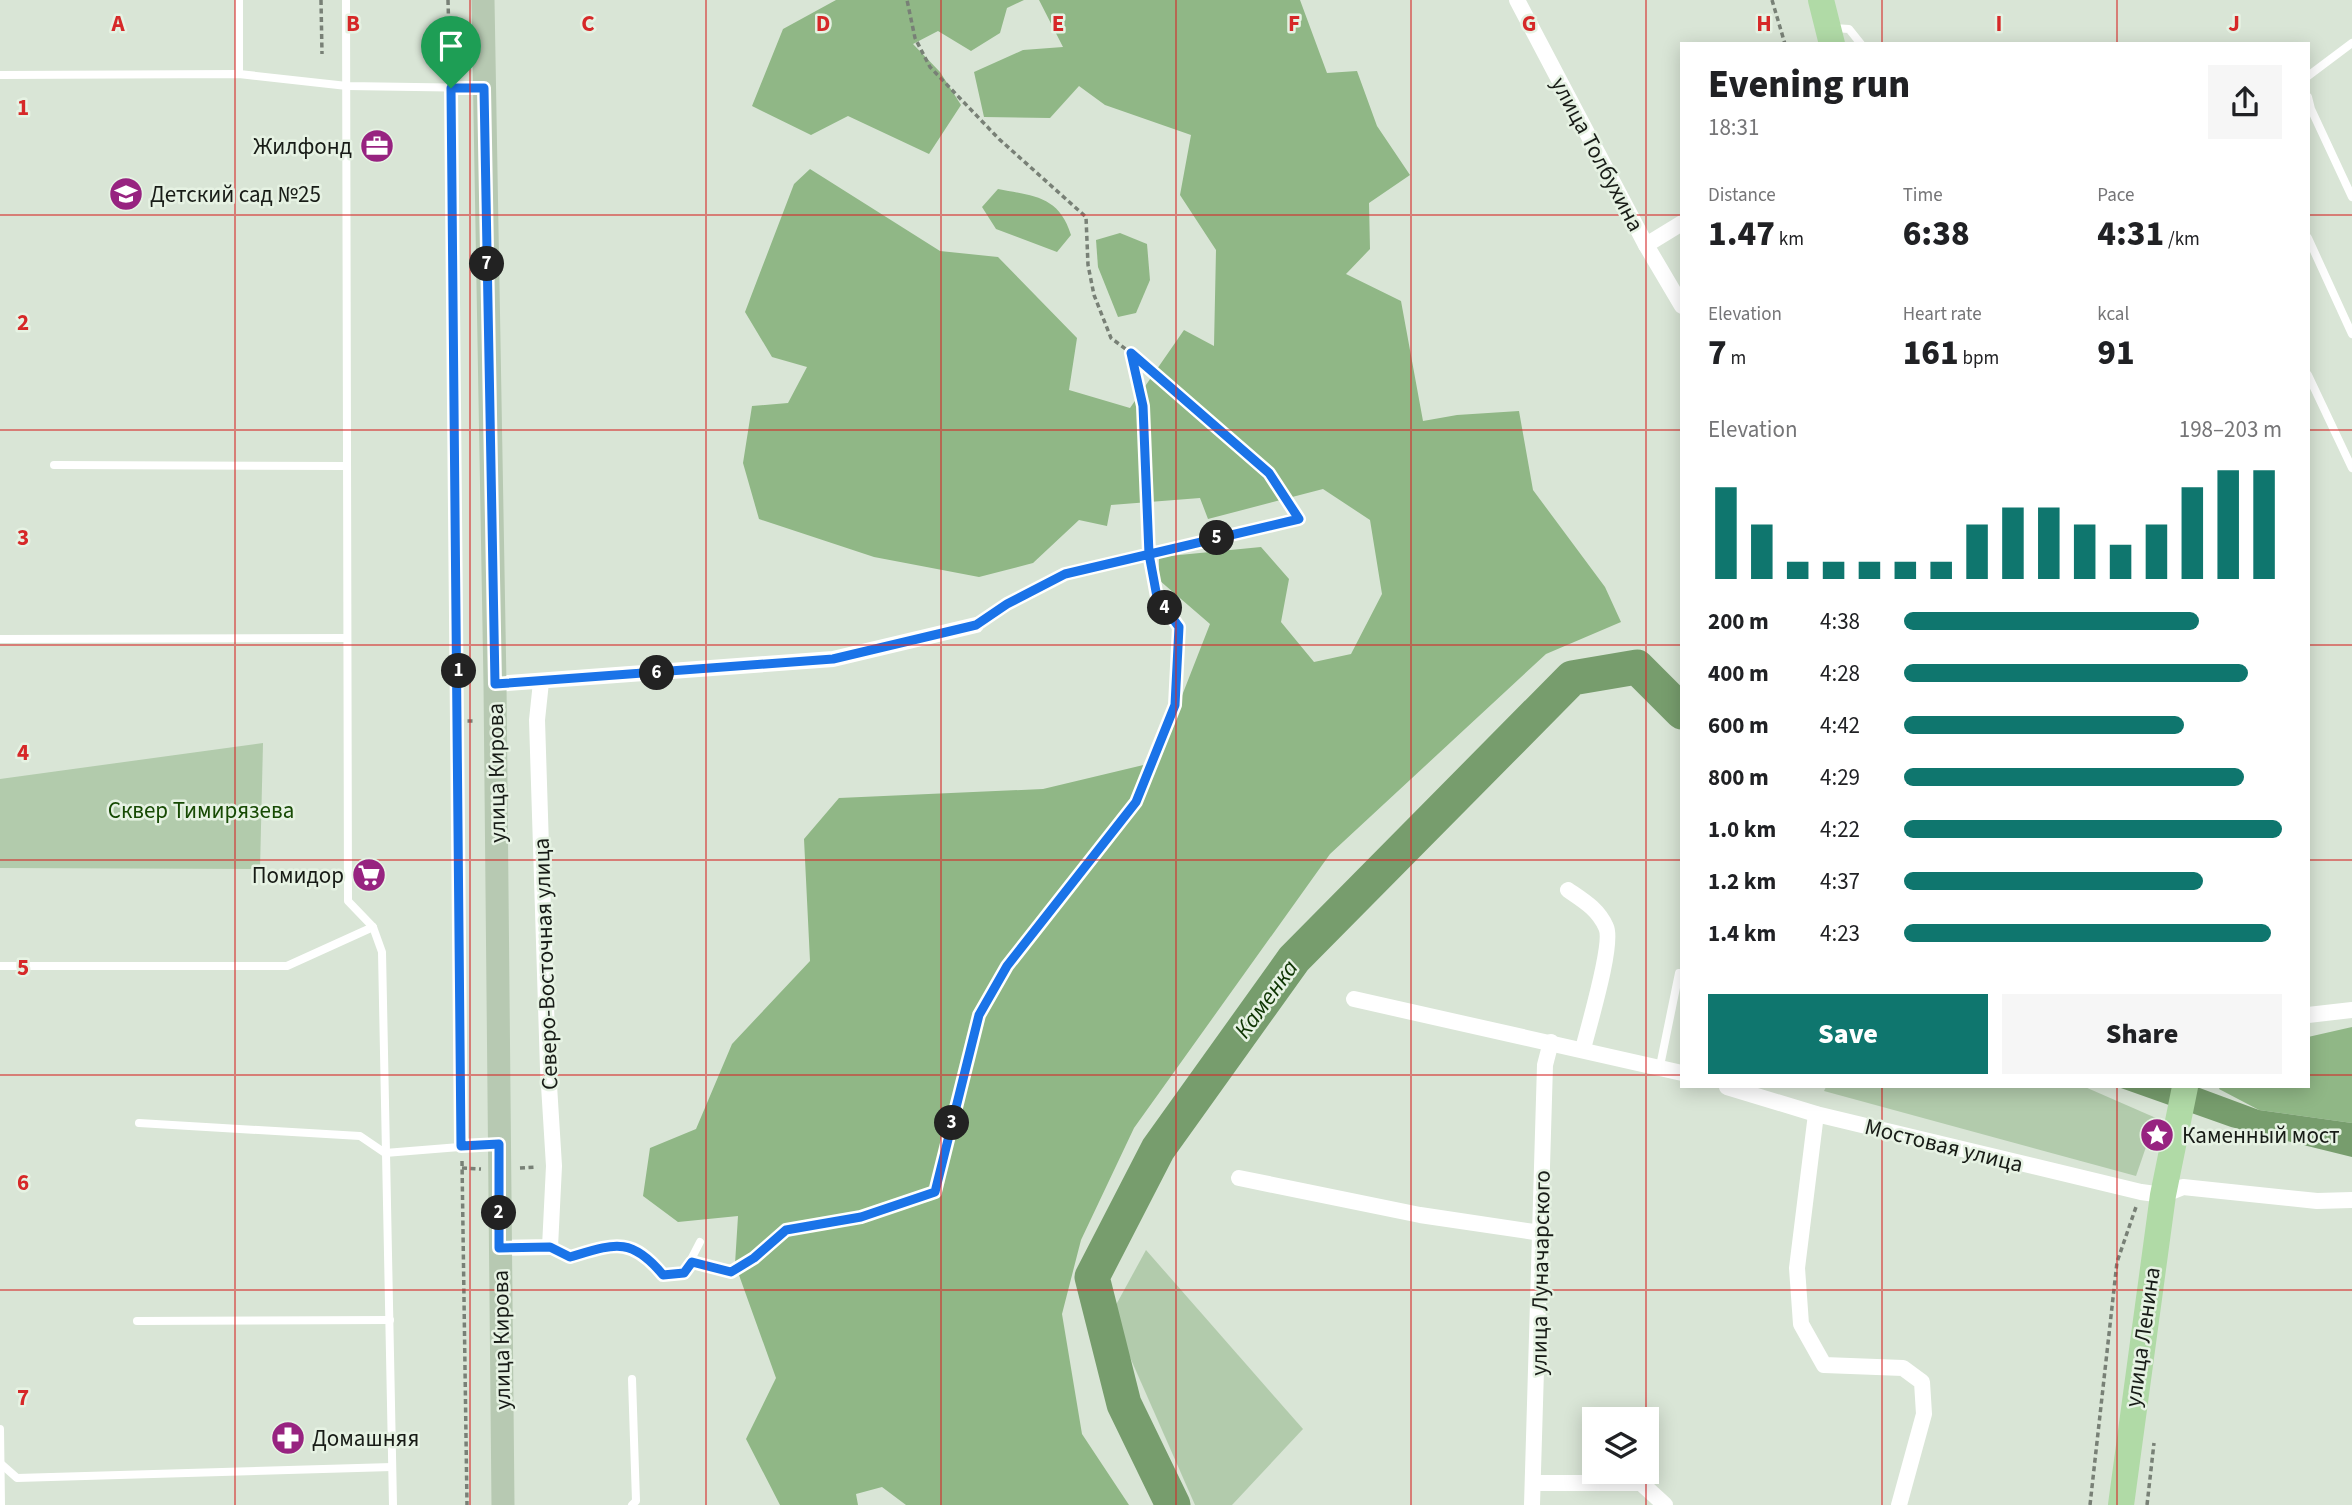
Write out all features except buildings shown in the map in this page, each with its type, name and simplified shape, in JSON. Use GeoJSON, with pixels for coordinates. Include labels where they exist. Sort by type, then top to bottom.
{"type":"FeatureCollection","features":[{"type":"Feature","properties":{"kind":"main road"},"geometry":{"type":"LineString","coordinates":[[1821,0],[1830,36]]}},
{"type":"Feature","properties":{"kind":"main road","name":"улица Ленина"},"geometry":{"type":"LineString","coordinates":[[2121,1505],[2157,1185],[2185,1088]]}},
{"type":"Feature","properties":{"kind":"street","name":"улица Кирова"},"geometry":{"type":"LineString","coordinates":[[483,0],[495,684],[503,1505]]}},
{"type":"Feature","properties":{"kind":"street","name":"улица Толбухина"},"geometry":{"type":"LineString","coordinates":[[1517,0],[1646,245],[1680,303]]}},
{"type":"Feature","properties":{"kind":"street"},"geometry":{"type":"LineString","coordinates":[[1646,245],[1680,224]]}},
{"type":"Feature","properties":{"kind":"street"},"geometry":{"type":"LineString","coordinates":[[495,684],[833,659],[976,625]]}},
{"type":"Feature","properties":{"kind":"street","name":"Северо-Восточная улица"},"geometry":{"type":"LineString","coordinates":[[541,682],[537,720],[548,1069],[554,1166],[550,1247]]}},
{"type":"Feature","properties":{"kind":"street"},"geometry":{"type":"LineString","coordinates":[[1568,890],[1593,907],[1608,930],[1607,949],[1583,1049]]}},
{"type":"Feature","properties":{"kind":"street"},"geometry":{"type":"LineString","coordinates":[[1354,999],[1680,1072]]}},
{"type":"Feature","properties":{"kind":"street"},"geometry":{"type":"LineString","coordinates":[[2310,1015],[2352,1010]]}},
{"type":"Feature","properties":{"kind":"street","name":"улица Луначарского"},"geometry":{"type":"LineString","coordinates":[[1532,1505],[1545,1065],[1551,1042]]}},
{"type":"Feature","properties":{"kind":"street","name":"Мостовая улица"},"geometry":{"type":"LineString","coordinates":[[1730,1088],[1816,1114],[2157,1185]]}},
{"type":"Feature","properties":{"kind":"street"},"geometry":{"type":"LineString","coordinates":[[1816,1114],[1797,1268],[1801,1324],[1824,1365],[1903,1368],[1922,1382],[1924,1414],[1899,1505]]}},
{"type":"Feature","properties":{"kind":"street"},"geometry":{"type":"LineString","coordinates":[[1239,1178],[1420,1215],[1541,1233]]}},
{"type":"Feature","properties":{"kind":"street"},"geometry":{"type":"LineString","coordinates":[[2157,1185],[2317,1201],[2352,1200]]}},
{"type":"Feature","properties":{"kind":"street"},"geometry":{"type":"LineString","coordinates":[[499,1248],[550,1247]]}},
{"type":"Feature","properties":{"kind":"street"},"geometry":{"type":"LineString","coordinates":[[1534,1483],[1640,1483],[1665,1505]]}},
{"type":"Feature","properties":{"kind":"lane"},"geometry":{"type":"LineString","coordinates":[[239,0],[239,74]]}},
{"type":"Feature","properties":{"kind":"lane"},"geometry":{"type":"LineString","coordinates":[[346,0],[348,901],[373,927],[382,952],[393,1505]]}},
{"type":"Feature","properties":{"kind":"lane"},"geometry":{"type":"LineString","coordinates":[[1830,36],[1849,29],[1859,42]]}},
{"type":"Feature","properties":{"kind":"lane"},"geometry":{"type":"LineString","coordinates":[[2310,74],[2352,43]]}},
{"type":"Feature","properties":{"kind":"lane"},"geometry":{"type":"LineString","coordinates":[[0,75],[239,74],[347,86],[484,88]]}},
{"type":"Feature","properties":{"kind":"lane"},"geometry":{"type":"LineString","coordinates":[[2310,105],[2352,197]]}},
{"type":"Feature","properties":{"kind":"lane"},"geometry":{"type":"LineString","coordinates":[[2310,242],[2352,334]]}},
{"type":"Feature","properties":{"kind":"lane"},"geometry":{"type":"LineString","coordinates":[[2310,379],[2352,468]]}},
{"type":"Feature","properties":{"kind":"lane"},"geometry":{"type":"LineString","coordinates":[[54,465],[346,466]]}},
{"type":"Feature","properties":{"kind":"lane"},"geometry":{"type":"LineString","coordinates":[[0,639],[346,638]]}},
{"type":"Feature","properties":{"kind":"lane"},"geometry":{"type":"LineString","coordinates":[[0,966],[287,966],[373,927]]}},
{"type":"Feature","properties":{"kind":"lane"},"geometry":{"type":"LineString","coordinates":[[1660,1066],[1679,973]]}},
{"type":"Feature","properties":{"kind":"lane"},"geometry":{"type":"LineString","coordinates":[[139,1123],[360,1136],[385,1153],[499,1144]]}},
{"type":"Feature","properties":{"kind":"lane"},"geometry":{"type":"LineString","coordinates":[[550,1247],[570,1257],[612,1244],[634,1247],[649,1258],[663,1275],[684,1273],[701,1242]]}},
{"type":"Feature","properties":{"kind":"lane"},"geometry":{"type":"LineString","coordinates":[[137,1321],[390,1320]]}},
{"type":"Feature","properties":{"kind":"lane"},"geometry":{"type":"LineString","coordinates":[[632,1380],[636,1501],[632,1505]]}},
{"type":"Feature","properties":{"kind":"lane"},"geometry":{"type":"LineString","coordinates":[[0,1429],[1,1505]]}},
{"type":"Feature","properties":{"kind":"lane"},"geometry":{"type":"LineString","coordinates":[[0,1463],[17,1478],[392,1467]]}},
{"type":"Feature","properties":{"kind":"path"},"geometry":{"type":"LineString","coordinates":[[321,0],[322,54]]}},
{"type":"Feature","properties":{"kind":"path"},"geometry":{"type":"LineString","coordinates":[[449,0],[467,1505]]}},
{"type":"Feature","properties":{"kind":"path"},"geometry":{"type":"LineString","coordinates":[[907,0],[915,38],[930,67],[999,139],[1086,217],[1088,265],[1094,295],[1111,338],[1269,473],[1299,519],[1065,574],[1007,604],[976,625]]}},
{"type":"Feature","properties":{"kind":"path"},"geometry":{"type":"LineString","coordinates":[[1772,0],[1784,42]]}},
{"type":"Feature","properties":{"kind":"path"},"geometry":{"type":"LineString","coordinates":[[692,1262],[731,1272],[754,1258],[786,1230],[861,1217],[935,1192],[979,1015],[1007,966],[1136,802],[1175,705],[1179,627],[1157,597],[1149,554],[1143,406],[1131,353]]}},
{"type":"Feature","properties":{"kind":"path"},"geometry":{"type":"LineString","coordinates":[[2090,1505],[2117,1262],[2157,1185]]}},
{"type":"Feature","properties":{"kind":"green space","name":"Сквер Тимирязева"},"geometry":{"type":"Polygon","coordinates":[[[263,743],[260,869],[0,868],[0,779],[263,743]]]}},
{"type":"Feature","properties":{"kind":"green space"},"geometry":{"type":"Polygon","coordinates":[[[1826,1088],[2087,1088],[2156,1118],[2136,1176],[1824,1091],[1826,1088]]]}},
{"type":"Feature","properties":{"kind":"green space"},"geometry":{"type":"Polygon","coordinates":[[[1146,1250],[1303,1429],[1232,1505],[1195,1505],[1111,1314],[1146,1250]]]}},
{"type":"Feature","properties":{"kind":"shaded area"},"geometry":{"type":"Polygon","coordinates":[[[836,0],[1024,0],[1007,8],[1000,33],[971,51],[938,31],[913,44],[940,72],[961,105],[929,154],[848,116],[811,135],[752,106],[783,29],[836,0]]]}},
{"type":"Feature","properties":{"kind":"shaded area"},"geometry":{"type":"Polygon","coordinates":[[[1039,0],[1300,0],[1327,73],[1357,71],[1377,126],[1410,175],[1369,203],[1370,249],[1346,274],[1401,301],[1423,421],[1457,415],[1519,411],[1533,490],[1605,587],[1621,622],[1546,654],[1330,854],[1134,1128],[1081,1240],[1062,1314],[1082,1434],[1129,1505],[906,1505],[882,1487],[856,1494],[858,1505],[780,1505],[746,1439],[776,1378],[735,1264],[738,1216],[678,1222],[643,1196],[650,1148],[696,1129],[732,1044],[810,961],[804,839],[839,798],[1043,789],[1156,762],[1210,624],[1159,580],[1159,557],[1261,547],[1289,579],[1281,622],[1314,662],[1351,654],[1382,594],[1370,520],[1323,489],[1208,519],[1200,498],[1111,505],[1107,526],[1079,520],[1033,563],[979,577],[874,557],[759,519],[743,463],[752,406],[788,403],[807,367],[772,357],[745,312],[794,184],[810,169],[940,251],[998,257],[1077,338],[1069,390],[1130,408],[1184,330],[1214,346],[1216,250],[1180,195],[1191,135],[1105,105],[1079,86],[1050,118],[984,117],[974,72],[1023,50],[1063,47],[1039,0]]]}},
{"type":"Feature","properties":{"kind":"shaded area"},"geometry":{"type":"Polygon","coordinates":[[[998,189],[1034,196],[1060,212],[1071,235],[1057,252],[996,229],[982,207],[998,189]]]}},
{"type":"Feature","properties":{"kind":"shaded area"},"geometry":{"type":"Polygon","coordinates":[[[1120,233],[1147,244],[1150,280],[1136,313],[1118,317],[1098,267],[1096,240],[1120,233]]]}},
{"type":"Feature","properties":{"kind":"shaded area"},"geometry":{"type":"Polygon","coordinates":[[[2352,1027],[2352,1123],[2259,1110],[2219,1089],[2310,1088],[2310,1037],[2352,1027]]]}},
{"type":"Feature","properties":{"kind":"shaded area"},"geometry":{"type":"Polygon","coordinates":[[[2121,1088],[2200,1088],[2259,1110],[2352,1123],[2352,1157],[2231,1127],[2121,1088]]]}},
{"type":"Feature","properties":{"kind":"waterway","name":"Каменка"},"geometry":{"type":"LineString","coordinates":[[1173,1505],[1124,1404],[1092,1277],[1158,1149],[1294,959],[1572,678],[1637,667],[1680,710]]}},
{"type":"Feature","properties":{"kind":"place","name":"Жилфонд"},"geometry":{"type":"Point","coordinates":[377,146]}},
{"type":"Feature","properties":{"kind":"place","name":"Детский сад №25"},"geometry":{"type":"Point","coordinates":[126,194]}},
{"type":"Feature","properties":{"kind":"place","name":"Помидор"},"geometry":{"type":"Point","coordinates":[369,875]}},
{"type":"Feature","properties":{"kind":"place","name":"Каменный мост"},"geometry":{"type":"Point","coordinates":[2157,1135]}},
{"type":"Feature","properties":{"kind":"place","name":"Домашняя"},"geometry":{"type":"Point","coordinates":[288,1438]}},
{"type":"Feature","properties":{"kind":"route"},"geometry":{"type":"LineString","coordinates":[[451,88],[461,1146],[499,1144],[499,1248],[550,1247],[570,1257],[612,1244],[634,1247],[649,1258],[663,1275],[684,1273],[692,1262],[731,1272],[754,1258],[786,1230],[861,1217],[935,1192],[979,1015],[1007,966],[1076,882],[1136,802],[1175,705],[1179,627],[1157,597],[1149,554],[1143,406],[1131,353],[1269,473],[1299,519],[1149,554],[1065,574],[1007,604],[976,625],[833,659],[495,684],[484,88],[451,88]]}}]}
